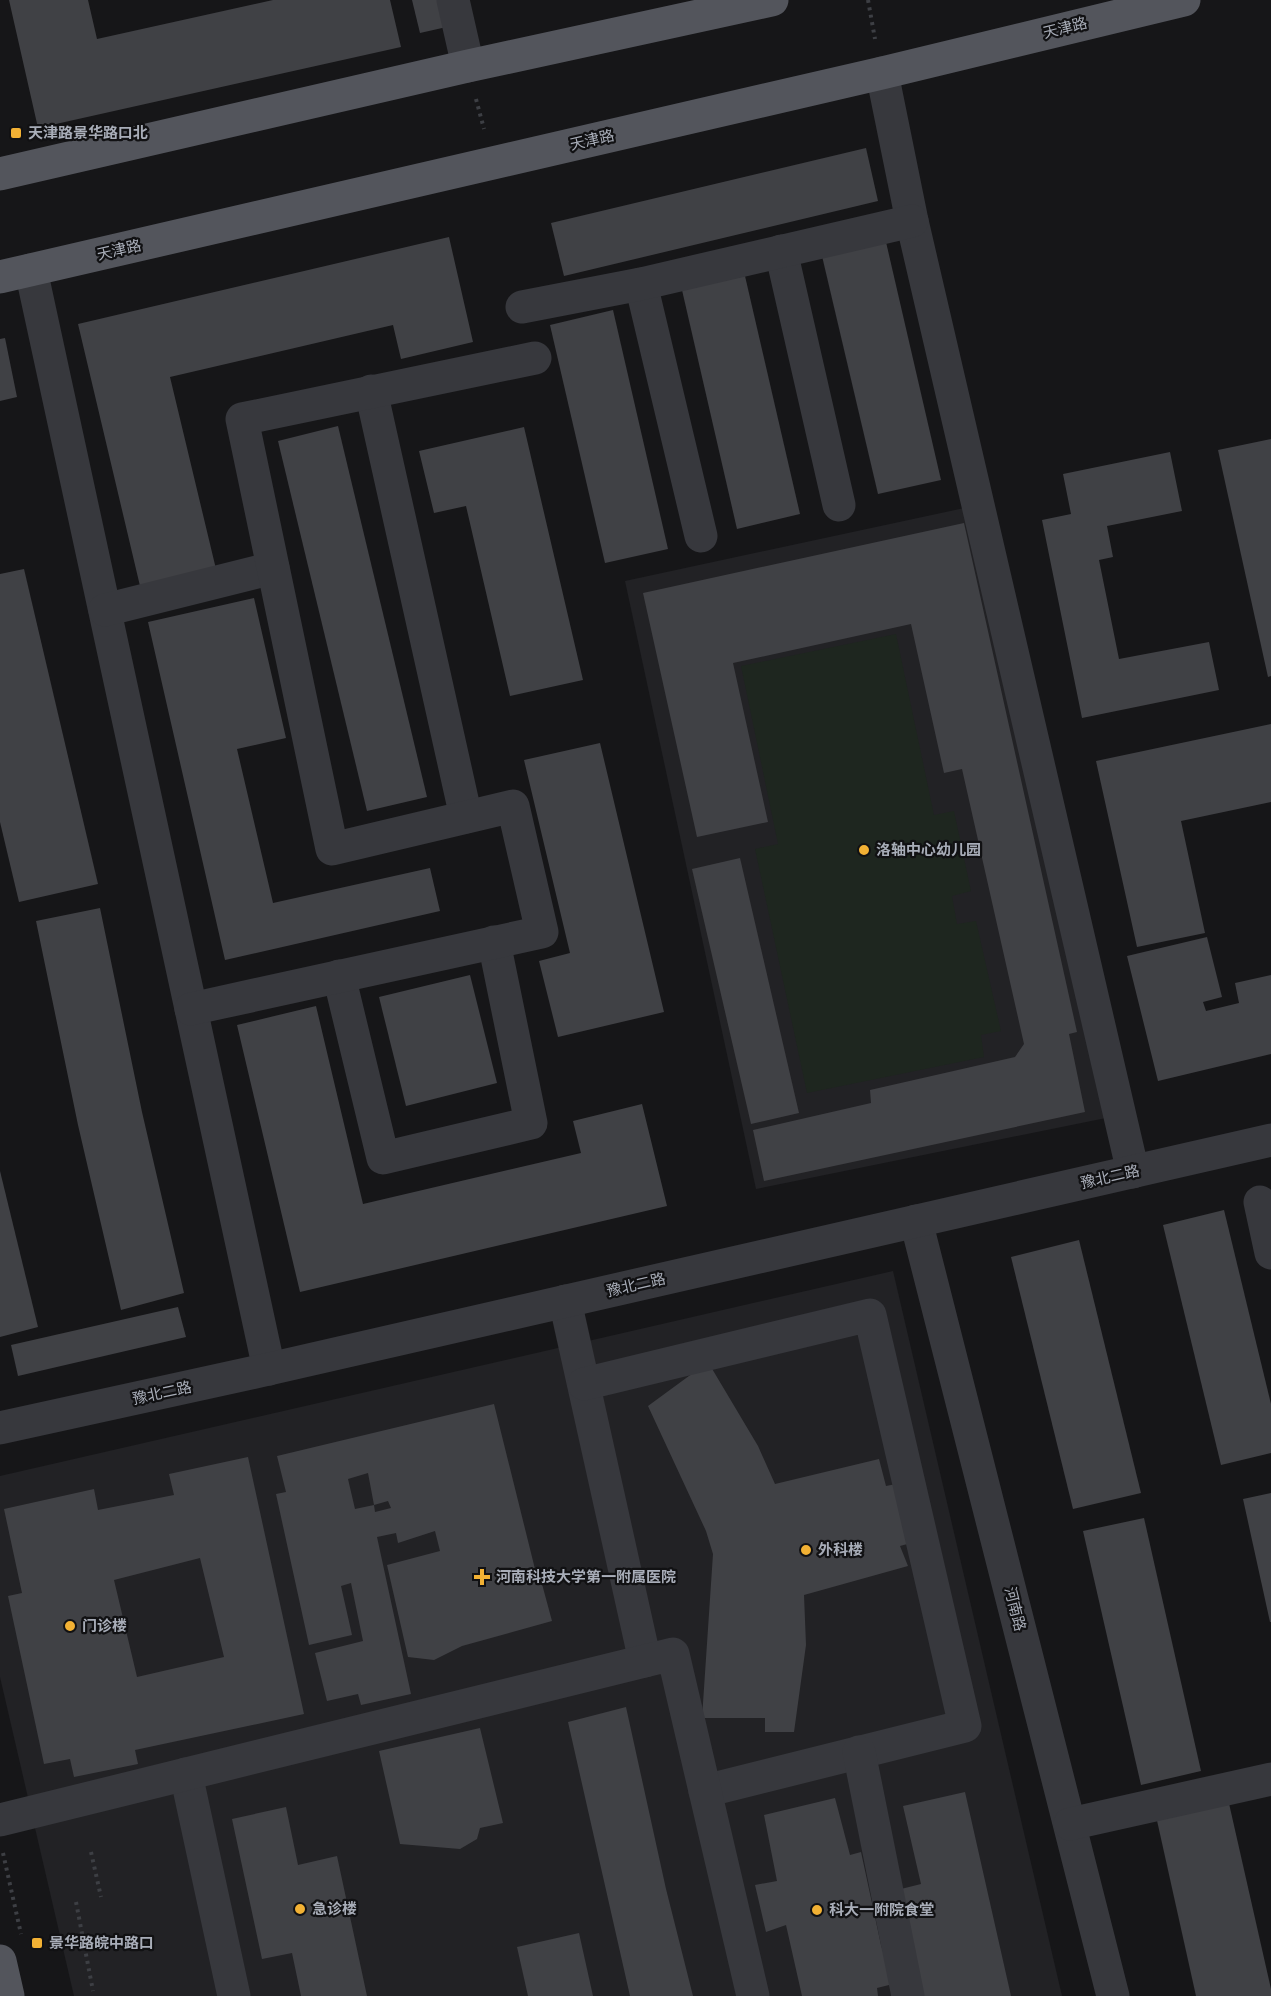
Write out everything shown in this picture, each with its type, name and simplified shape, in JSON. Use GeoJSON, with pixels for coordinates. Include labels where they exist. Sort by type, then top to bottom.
{"type":"FeatureCollection","features":[{"type":"Feature","properties":{"kind":"main road"},"geometry":{"type":"LineString","coordinates":[[0,174],[468,66],[772,0]]}},
{"type":"Feature","properties":{"kind":"main road","name":"天津路"},"geometry":{"type":"LineString","coordinates":[[15,274],[1184,0]]}},
{"type":"Feature","properties":{"kind":"main road"},"geometry":{"type":"LineString","coordinates":[[8,1996],[11,1951]]}},
{"type":"Feature","properties":{"kind":"street"},"geometry":{"type":"LineString","coordinates":[[453,0],[468,66]]}},
{"type":"Feature","properties":{"kind":"street"},"geometry":{"type":"LineString","coordinates":[[882,72],[912,221],[1133,1172]]}},
{"type":"Feature","properties":{"kind":"street"},"geometry":{"type":"LineString","coordinates":[[522,307],[641,284],[912,221]]}},
{"type":"Feature","properties":{"kind":"street"},"geometry":{"type":"LineString","coordinates":[[781,251],[839,505]]}},
{"type":"Feature","properties":{"kind":"street"},"geometry":{"type":"LineString","coordinates":[[15,274],[105,610],[269,1369]]}},
{"type":"Feature","properties":{"kind":"street"},"geometry":{"type":"LineString","coordinates":[[641,284],[701,536]]}},
{"type":"Feature","properties":{"kind":"street"},"geometry":{"type":"LineString","coordinates":[[191,1009],[542,932],[513,806],[332,849],[242,419],[535,358]]}},
{"type":"Feature","properties":{"kind":"street"},"geometry":{"type":"LineString","coordinates":[[371,391],[466,818]]}},
{"type":"Feature","properties":{"kind":"street"},"geometry":{"type":"LineString","coordinates":[[105,610],[273,568]]}},
{"type":"Feature","properties":{"kind":"street"},"geometry":{"type":"LineString","coordinates":[[339,976],[383,1158],[531,1123],[494,942]]}},
{"type":"Feature","properties":{"kind":"street","name":"豫北二路"},"geometry":{"type":"LineString","coordinates":[[0,1428],[269,1369],[1271,1140]]}},
{"type":"Feature","properties":{"kind":"street"},"geometry":{"type":"LineString","coordinates":[[1260,1202],[1271,1253]]}},
{"type":"Feature","properties":{"kind":"street","name":"河南路"},"geometry":{"type":"LineString","coordinates":[[916,1221],[1113,1996]]}},
{"type":"Feature","properties":{"kind":"street"},"geometry":{"type":"LineString","coordinates":[[565,1301],[645,1661]]}},
{"type":"Feature","properties":{"kind":"street"},"geometry":{"type":"LineString","coordinates":[[584,1384],[870,1315],[965,1726],[705,1791]]}},
{"type":"Feature","properties":{"kind":"street"},"geometry":{"type":"LineString","coordinates":[[0,1820],[673,1654],[753,1996]]}},
{"type":"Feature","properties":{"kind":"street"},"geometry":{"type":"LineString","coordinates":[[859,1752],[908,1996]]}},
{"type":"Feature","properties":{"kind":"street"},"geometry":{"type":"LineString","coordinates":[[186,1774],[234,1996]]}},
{"type":"Feature","properties":{"kind":"street"},"geometry":{"type":"LineString","coordinates":[[1070,1824],[1269,1787]]}},
{"type":"Feature","properties":{"kind":"path"},"geometry":{"type":"LineString","coordinates":[[468,66],[492,163]]}},
{"type":"Feature","properties":{"kind":"path"},"geometry":{"type":"LineString","coordinates":[[2,1852],[11,1951]]}},
{"type":"Feature","properties":{"kind":"path"},"geometry":{"type":"LineString","coordinates":[[91,1852],[101,1897]]}},
{"type":"Feature","properties":{"kind":"path"},"geometry":{"type":"LineString","coordinates":[[76,1902],[93,1991]]}},
{"type":"Feature","properties":{"kind":"shaded area","name":"洛轴中心幼儿园"},"geometry":{"type":"Polygon","coordinates":[[[969,507],[1106,1118],[756,1189],[625,581],[969,507]]]}},
{"type":"Feature","properties":{"kind":"shaded area"},"geometry":{"type":"Polygon","coordinates":[[[896,634],[934,815],[954,811],[971,891],[952,896],[957,924],[976,921],[1001,1031],[981,1035],[984,1057],[807,1093],[755,849],[778,844],[741,666],[896,634]]]}},
{"type":"Feature","properties":{"kind":"shaded area","name":"河南科技大学第一附属医院"},"geometry":{"type":"Polygon","coordinates":[[[893,1271],[1062,1996],[74,1996],[0,1677],[0,1476],[893,1271]]]}},
{"type":"Feature","properties":{"kind":"building"},"geometry":{"type":"Polygon","coordinates":[[[9,0],[88,0],[97,39],[273,0],[390,0],[401,47],[38,128],[9,0]]]}},
{"type":"Feature","properties":{"kind":"building"},"geometry":{"type":"Polygon","coordinates":[[[412,0],[445,0],[451,26],[420,33],[412,0]]]}},
{"type":"Feature","properties":{"kind":"building"},"geometry":{"type":"Polygon","coordinates":[[[866,148],[878,201],[564,276],[551,223],[866,148]]]}},
{"type":"Feature","properties":{"kind":"building"},"geometry":{"type":"Polygon","coordinates":[[[449,237],[473,342],[401,359],[393,325],[170,377],[216,569],[140,586],[78,324],[449,237]]]}},
{"type":"Feature","properties":{"kind":"building"},"geometry":{"type":"Polygon","coordinates":[[[886,242],[941,480],[878,494],[822,256],[886,242]]]}},
{"type":"Feature","properties":{"kind":"building"},"geometry":{"type":"Polygon","coordinates":[[[745,276],[800,514],[737,529],[682,290],[745,276]]]}},
{"type":"Feature","properties":{"kind":"building"},"geometry":{"type":"Polygon","coordinates":[[[613,310],[668,549],[605,563],[550,325],[613,310]]]}},
{"type":"Feature","properties":{"kind":"building"},"geometry":{"type":"Polygon","coordinates":[[[5,338],[17,397],[0,401],[0,339],[5,338]]]}},
{"type":"Feature","properties":{"kind":"building"},"geometry":{"type":"Polygon","coordinates":[[[338,426],[427,797],[367,811],[278,441],[338,426]]]}},
{"type":"Feature","properties":{"kind":"building"},"geometry":{"type":"Polygon","coordinates":[[[524,427],[583,680],[510,696],[466,506],[434,513],[419,451],[524,427]]]}},
{"type":"Feature","properties":{"kind":"building"},"geometry":{"type":"Polygon","coordinates":[[[1271,439],[1271,676],[1268,677],[1218,450],[1271,439]]]}},
{"type":"Feature","properties":{"kind":"building"},"geometry":{"type":"Polygon","coordinates":[[[1170,452],[1182,511],[1107,526],[1113,557],[1099,560],[1119,659],[1209,642],[1219,690],[1082,718],[1042,520],[1071,514],[1063,474],[1170,452]]]}},
{"type":"Feature","properties":{"kind":"building"},"geometry":{"type":"Polygon","coordinates":[[[964,523],[1077,1032],[1069,1034],[1085,1112],[764,1181],[753,1130],[871,1103],[870,1090],[1015,1057],[1024,1044],[962,769],[944,773],[911,624],[733,663],[768,822],[697,837],[643,593],[964,523]]]}},
{"type":"Feature","properties":{"kind":"building"},"geometry":{"type":"Polygon","coordinates":[[[24,569],[98,884],[19,902],[0,822],[0,574],[24,569]]]}},
{"type":"Feature","properties":{"kind":"building"},"geometry":{"type":"Polygon","coordinates":[[[254,598],[286,738],[237,749],[273,903],[430,868],[440,911],[225,960],[148,622],[254,598]]]}},
{"type":"Feature","properties":{"kind":"building"},"geometry":{"type":"Polygon","coordinates":[[[1271,724],[1271,802],[1181,821],[1205,933],[1137,947],[1096,761],[1271,724]]]}},
{"type":"Feature","properties":{"kind":"building"},"geometry":{"type":"Polygon","coordinates":[[[600,743],[664,1012],[558,1037],[539,961],[570,953],[524,760],[600,743]]]}},
{"type":"Feature","properties":{"kind":"building"},"geometry":{"type":"Polygon","coordinates":[[[740,858],[799,1113],[751,1124],[692,869],[740,858]]]}},
{"type":"Feature","properties":{"kind":"building"},"geometry":{"type":"Polygon","coordinates":[[[100,908],[142,1112],[184,1293],[121,1310],[78,1125],[36,921],[100,908]]]}},
{"type":"Feature","properties":{"kind":"building"},"geometry":{"type":"Polygon","coordinates":[[[1207,937],[1222,997],[1203,1002],[1206,1011],[1239,1003],[1235,983],[1271,975],[1271,1054],[1158,1081],[1127,956],[1207,937]]]}},
{"type":"Feature","properties":{"kind":"building"},"geometry":{"type":"Polygon","coordinates":[[[470,975],[497,1083],[406,1106],[379,997],[470,975]]]}},
{"type":"Feature","properties":{"kind":"building"},"geometry":{"type":"Polygon","coordinates":[[[316,1006],[363,1204],[581,1153],[573,1121],[642,1104],[667,1206],[300,1292],[237,1025],[316,1006]]]}},
{"type":"Feature","properties":{"kind":"building"},"geometry":{"type":"Polygon","coordinates":[[[0,1171],[38,1327],[0,1337],[0,1171]]]}},
{"type":"Feature","properties":{"kind":"building"},"geometry":{"type":"Polygon","coordinates":[[[1224,1210],[1271,1404],[1271,1453],[1221,1465],[1163,1225],[1224,1210]]]}},
{"type":"Feature","properties":{"kind":"building"},"geometry":{"type":"Polygon","coordinates":[[[1079,1240],[1141,1493],[1073,1509],[1011,1257],[1079,1240]]]}},
{"type":"Feature","properties":{"kind":"building"},"geometry":{"type":"Polygon","coordinates":[[[178,1307],[186,1337],[18,1376],[11,1345],[178,1307]]]}},
{"type":"Feature","properties":{"kind":"building","name":"外科楼"},"geometry":{"type":"Polygon","coordinates":[[[708,1362],[758,1446],[775,1484],[879,1459],[886,1486],[896,1484],[911,1543],[900,1546],[908,1566],[804,1595],[806,1645],[794,1732],[765,1732],[765,1718],[702,1718],[713,1554],[706,1531],[648,1406],[708,1362]]]}},
{"type":"Feature","properties":{"kind":"building"},"geometry":{"type":"Polygon","coordinates":[[[494,1404],[535,1569],[518,1573],[520,1578],[539,1573],[552,1621],[462,1646],[434,1660],[408,1657],[387,1565],[440,1551],[435,1531],[398,1543],[396,1533],[377,1537],[411,1694],[361,1705],[358,1694],[327,1701],[315,1653],[363,1641],[351,1583],[341,1586],[352,1635],[309,1645],[276,1494],[286,1492],[277,1456],[494,1404]],[[368,1473],[348,1479],[355,1509],[374,1505],[368,1473]],[[388,1501],[374,1505],[375,1512],[391,1508],[388,1501]]]}},
{"type":"Feature","properties":{"kind":"building","name":"门诊楼"},"geometry":{"type":"Polygon","coordinates":[[[248,1457],[304,1714],[135,1750],[138,1764],[74,1777],[70,1759],[44,1764],[8,1596],[22,1593],[4,1509],[94,1489],[98,1510],[174,1495],[169,1474],[248,1457]],[[200,1558],[114,1580],[137,1677],[224,1657],[200,1558]]]}},
{"type":"Feature","properties":{"kind":"building"},"geometry":{"type":"Polygon","coordinates":[[[1271,1493],[1271,1622],[1270,1622],[1243,1499],[1271,1493]]]}},
{"type":"Feature","properties":{"kind":"building"},"geometry":{"type":"Polygon","coordinates":[[[1144,1518],[1201,1771],[1141,1785],[1083,1531],[1144,1518]]]}},
{"type":"Feature","properties":{"kind":"building"},"geometry":{"type":"Polygon","coordinates":[[[626,1707],[666,1889],[693,1996],[630,1996],[568,1722],[626,1707]]]}},
{"type":"Feature","properties":{"kind":"building"},"geometry":{"type":"Polygon","coordinates":[[[480,1728],[503,1823],[480,1828],[477,1839],[460,1849],[400,1844],[379,1751],[480,1728]]]}},
{"type":"Feature","properties":{"kind":"building"},"geometry":{"type":"Polygon","coordinates":[[[965,1792],[1011,1996],[919,1996],[897,1890],[921,1884],[903,1806],[965,1792]]]}},
{"type":"Feature","properties":{"kind":"building","name":"科大一附院食堂"},"geometry":{"type":"Polygon","coordinates":[[[835,1798],[850,1855],[861,1852],[881,1945],[893,1984],[877,1988],[878,1996],[802,1996],[786,1925],[766,1932],[755,1885],[777,1881],[764,1815],[835,1798]]]}},
{"type":"Feature","properties":{"kind":"building"},"geometry":{"type":"Polygon","coordinates":[[[1228,1799],[1271,1996],[1196,1996],[1156,1816],[1228,1799]]]}},
{"type":"Feature","properties":{"kind":"building","name":"急诊楼"},"geometry":{"type":"Polygon","coordinates":[[[286,1807],[298,1865],[337,1856],[367,1996],[301,1996],[292,1953],[262,1959],[232,1819],[286,1807]]]}},
{"type":"Feature","properties":{"kind":"building"},"geometry":{"type":"Polygon","coordinates":[[[579,1933],[593,1996],[528,1996],[517,1947],[579,1933]]]}},
{"type":"Feature","properties":{"kind":"place","name":"天津路景华路口北"},"geometry":{"type":"Point","coordinates":[16,133]}},
{"type":"Feature","properties":{"kind":"place","name":"洛轴中心幼儿园"},"geometry":{"type":"Point","coordinates":[864,850]}},
{"type":"Feature","properties":{"kind":"place","name":"外科楼"},"geometry":{"type":"Point","coordinates":[806,1550]}},
{"type":"Feature","properties":{"kind":"place","name":"河南科技大学第一附属医院"},"geometry":{"type":"Point","coordinates":[482,1577]}},
{"type":"Feature","properties":{"kind":"place","name":"门诊楼"},"geometry":{"type":"Point","coordinates":[70,1626]}},
{"type":"Feature","properties":{"kind":"place","name":"急诊楼"},"geometry":{"type":"Point","coordinates":[300,1909]}},
{"type":"Feature","properties":{"kind":"place","name":"科大一附院食堂"},"geometry":{"type":"Point","coordinates":[817,1910]}},
{"type":"Feature","properties":{"kind":"place","name":"景华路皖中路口"},"geometry":{"type":"Point","coordinates":[37,1943]}}]}
